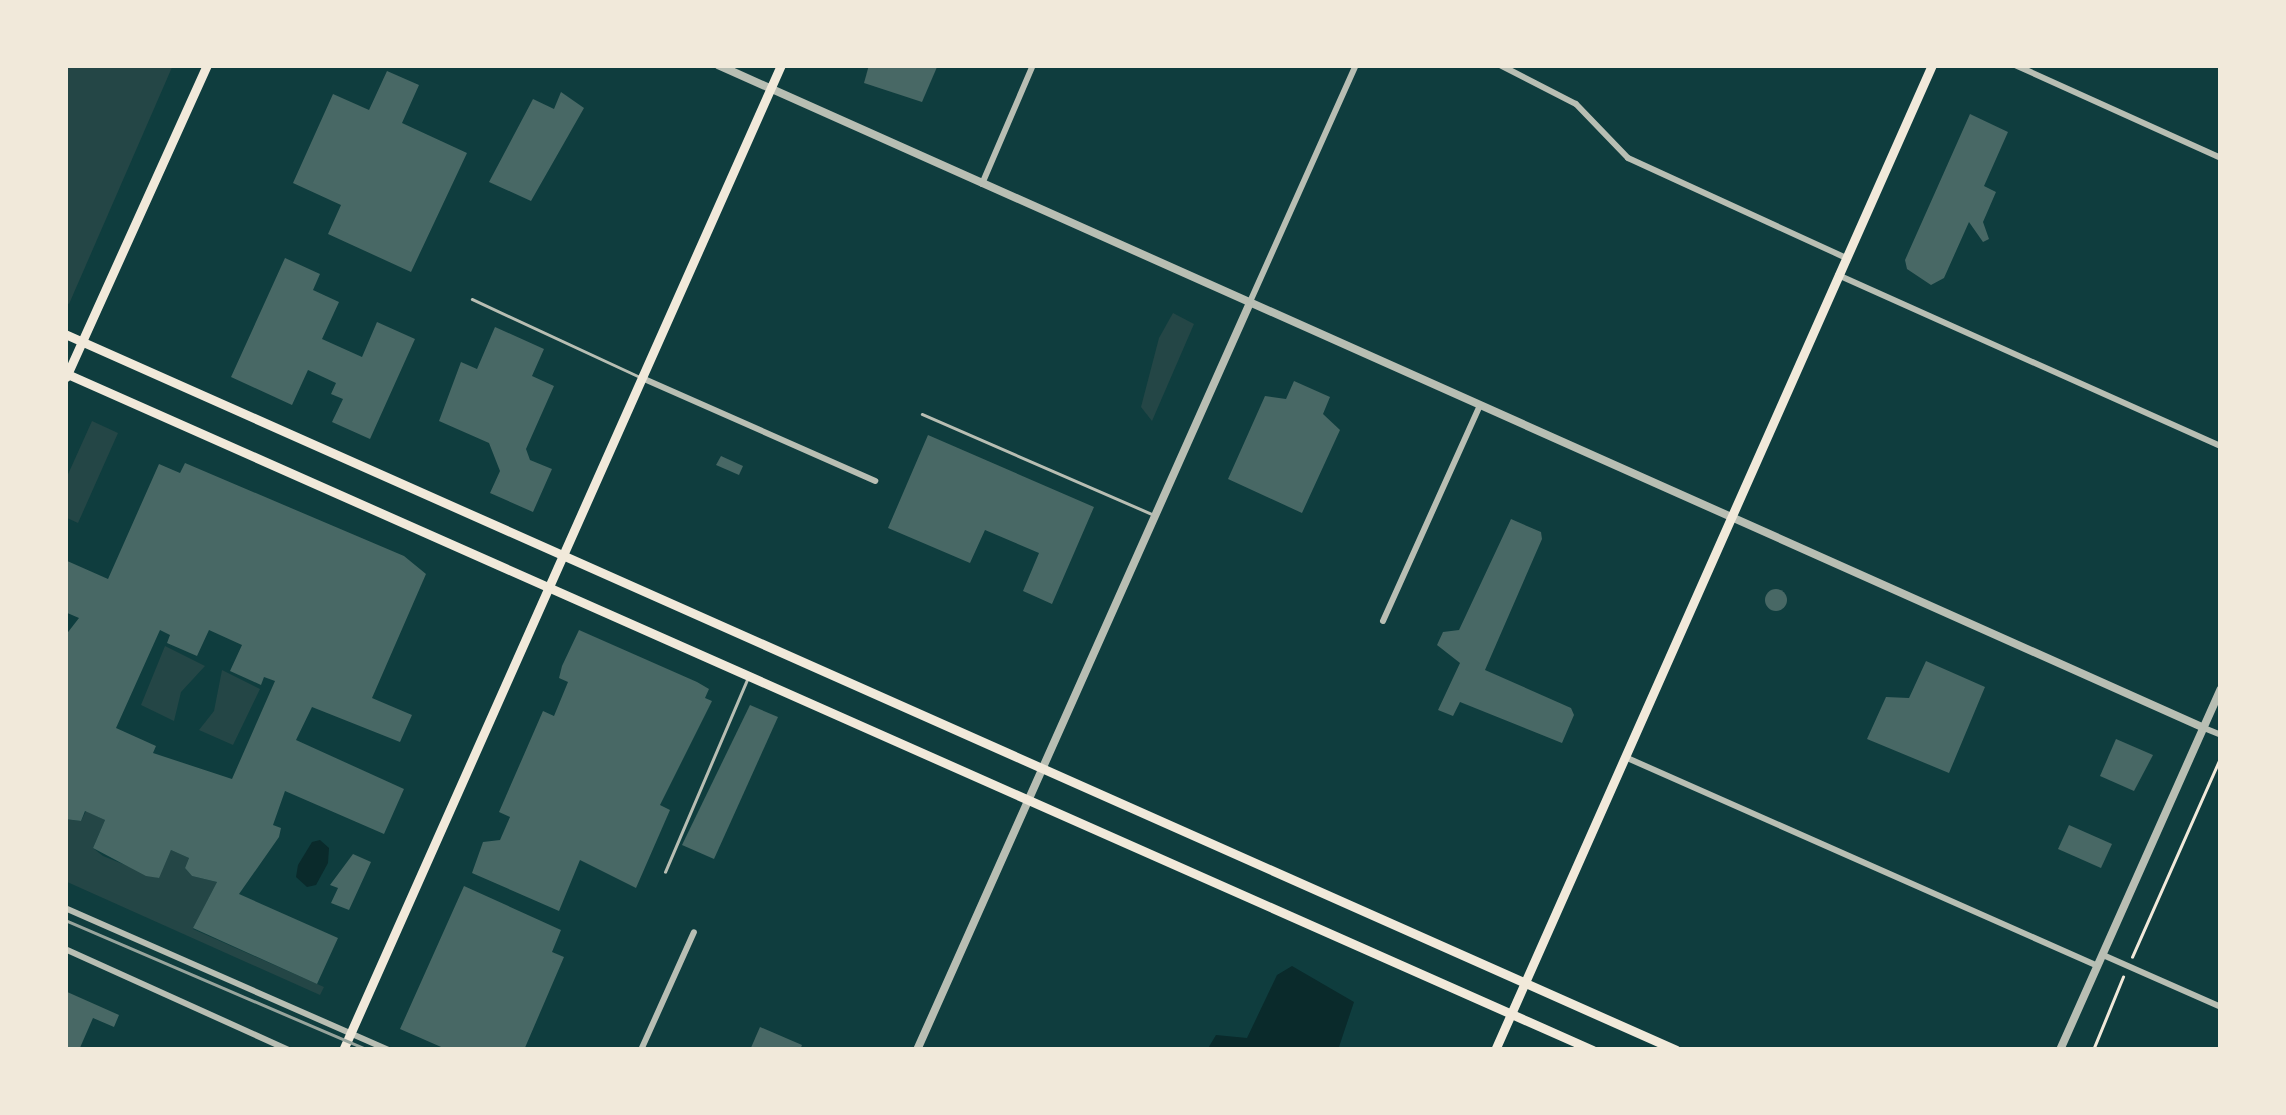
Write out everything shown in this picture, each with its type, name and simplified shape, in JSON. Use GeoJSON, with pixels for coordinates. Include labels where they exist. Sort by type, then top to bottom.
{"type":"FeatureCollection","features":[{"type":"Feature","properties":{"kind":"main road"},"geometry":{"type":"LineString","coordinates":[[207,65],[66,376],[550,584],[1593,1050]]}},
{"type":"Feature","properties":{"kind":"main road"},"geometry":{"type":"LineString","coordinates":[[343,1050],[781,65]]}},
{"type":"Feature","properties":{"kind":"main road"},"geometry":{"type":"LineString","coordinates":[[1495,1050],[1932,65]]}},
{"type":"Feature","properties":{"kind":"main road"},"geometry":{"type":"LineString","coordinates":[[65,334],[1676,1050]]}},
{"type":"Feature","properties":{"kind":"street"},"geometry":{"type":"LineString","coordinates":[[718,65],[1249,305],[2221,735]]}},
{"type":"Feature","properties":{"kind":"street"},"geometry":{"type":"LineString","coordinates":[[982,184],[1033,65]]}},
{"type":"Feature","properties":{"kind":"street"},"geometry":{"type":"LineString","coordinates":[[918,1050],[1356,65]]}},
{"type":"Feature","properties":{"kind":"street"},"geometry":{"type":"LineString","coordinates":[[1500,65],[1576,104],[1628,158],[1846,258]]}},
{"type":"Feature","properties":{"kind":"street"},"geometry":{"type":"LineString","coordinates":[[2014,65],[2221,158]]}},
{"type":"Feature","properties":{"kind":"street"},"geometry":{"type":"LineString","coordinates":[[1838,276],[2221,446]]}},
{"type":"Feature","properties":{"kind":"street"},"geometry":{"type":"LineString","coordinates":[[640,378],[875,481]]}},
{"type":"Feature","properties":{"kind":"street"},"geometry":{"type":"LineString","coordinates":[[1384,621],[1479,407]]}},
{"type":"Feature","properties":{"kind":"street"},"geometry":{"type":"LineString","coordinates":[[2060,1050],[2221,689]]}},
{"type":"Feature","properties":{"kind":"street"},"geometry":{"type":"LineString","coordinates":[[1625,757],[2098,966]]}},
{"type":"Feature","properties":{"kind":"street"},"geometry":{"type":"LineString","coordinates":[[65,908],[389,1050]]}},
{"type":"Feature","properties":{"kind":"street"},"geometry":{"type":"LineString","coordinates":[[641,1050],[694,932]]}},
{"type":"Feature","properties":{"kind":"street"},"geometry":{"type":"LineString","coordinates":[[65,949],[289,1050]]}},
{"type":"Feature","properties":{"kind":"street"},"geometry":{"type":"LineString","coordinates":[[2103,955],[2221,1007]]}},
{"type":"Feature","properties":{"kind":"lane"},"geometry":{"type":"LineString","coordinates":[[472,299],[640,378]]}},
{"type":"Feature","properties":{"kind":"lane"},"geometry":{"type":"LineString","coordinates":[[922,414],[1155,515]]}},
{"type":"Feature","properties":{"kind":"lane"},"geometry":{"type":"LineString","coordinates":[[665,872],[750,674]]}},
{"type":"Feature","properties":{"kind":"path"},"geometry":{"type":"LineString","coordinates":[[2135,952],[2221,756]]}},
{"type":"Feature","properties":{"kind":"path"},"geometry":{"type":"LineString","coordinates":[[2094,1050],[2120,983]]}},
{"type":"Feature","properties":{"kind":"shaded area"},"geometry":{"type":"Polygon","coordinates":[[[65,65],[173,65],[69,304],[65,302],[65,65]]]}},
{"type":"Feature","properties":{"kind":"shaded area"},"geometry":{"type":"Polygon","coordinates":[[[1173,313],[1194,324],[1152,421],[1141,407],[1159,338],[1173,313]]]}},
{"type":"Feature","properties":{"kind":"shaded area"},"geometry":{"type":"Polygon","coordinates":[[[92,421],[118,433],[78,523],[65,517],[65,481],[92,421]]]}},
{"type":"Feature","properties":{"kind":"shaded area"},"geometry":{"type":"Polygon","coordinates":[[[165,646],[205,666],[181,692],[174,721],[141,705],[165,646]]]}},
{"type":"Feature","properties":{"kind":"shaded area"},"geometry":{"type":"Polygon","coordinates":[[[222,670],[260,689],[233,745],[199,730],[214,711],[222,670]]]}},
{"type":"Feature","properties":{"kind":"shaded area"},"geometry":{"type":"Polygon","coordinates":[[[86,811],[105,820],[93,848],[103,856],[158,878],[171,850],[189,858],[185,868],[192,876],[217,882],[193,929],[324,987],[320,995],[65,881],[65,819],[81,821],[86,811]]]}},
{"type":"Feature","properties":{"kind":"shaded area"},"geometry":{"type":"Polygon","coordinates":[[[320,840],[329,848],[328,863],[316,885],[307,887],[296,877],[298,865],[312,842],[320,840]]]}},
{"type":"Feature","properties":{"kind":"shaded area"},"geometry":{"type":"Polygon","coordinates":[[[1292,966],[1354,1002],[1338,1050],[1207,1050],[1216,1035],[1247,1038],[1277,975],[1292,966]]]}},
{"type":"Feature","properties":{"kind":"building"},"geometry":{"type":"Polygon","coordinates":[[[869,65],[937,67],[922,102],[864,83],[869,65]]]}},
{"type":"Feature","properties":{"kind":"building"},"geometry":{"type":"Polygon","coordinates":[[[387,71],[419,85],[402,123],[467,153],[411,272],[328,234],[341,205],[293,183],[333,94],[369,110],[387,71]]]}},
{"type":"Feature","properties":{"kind":"building"},"geometry":{"type":"Polygon","coordinates":[[[561,92],[584,108],[531,201],[489,182],[533,99],[554,109],[561,92]]]}},
{"type":"Feature","properties":{"kind":"building"},"geometry":{"type":"Polygon","coordinates":[[[1970,114],[2008,132],[1984,186],[1996,192],[1983,222],[1989,239],[1983,242],[1969,222],[1944,278],[1931,285],[1907,269],[1905,260],[1970,114]]]}},
{"type":"Feature","properties":{"kind":"building"},"geometry":{"type":"Polygon","coordinates":[[[285,258],[320,274],[313,290],[339,302],[322,339],[362,357],[377,322],[415,339],[370,439],[332,422],[343,399],[331,394],[336,383],[308,370],[292,405],[231,377],[285,258]]]}},
{"type":"Feature","properties":{"kind":"building"},"geometry":{"type":"Polygon","coordinates":[[[495,327],[544,349],[532,376],[554,386],[526,449],[530,460],[552,469],[533,512],[490,493],[500,471],[489,443],[439,421],[461,362],[477,369],[495,327]]]}},
{"type":"Feature","properties":{"kind":"building"},"geometry":{"type":"Polygon","coordinates":[[[1294,381],[1330,397],[1323,414],[1340,430],[1302,513],[1228,479],[1265,396],[1286,399],[1294,381]]]}},
{"type":"Feature","properties":{"kind":"building"},"geometry":{"type":"Polygon","coordinates":[[[928,435],[1094,507],[1052,604],[1023,591],[1039,553],[985,530],[970,563],[888,528],[928,435]]]}},
{"type":"Feature","properties":{"kind":"building"},"geometry":{"type":"Polygon","coordinates":[[[721,456],[743,466],[739,475],[716,465],[721,456]]]}},
{"type":"Feature","properties":{"kind":"building"},"geometry":{"type":"Polygon","coordinates":[[[185,463],[404,556],[426,574],[372,698],[412,715],[400,742],[312,707],[296,740],[404,789],[384,834],[285,791],[273,825],[281,828],[279,837],[239,894],[338,938],[317,984],[193,928],[217,882],[192,876],[185,868],[189,858],[171,850],[159,878],[146,876],[93,848],[105,820],[85,811],[81,821],[65,819],[65,636],[79,618],[65,612],[65,560],[108,579],[159,464],[180,473],[185,463]],[[160,630],[116,728],[156,746],[153,753],[232,779],[275,681],[264,677],[261,685],[230,671],[242,645],[209,630],[197,656],[167,643],[170,635],[160,630]]]}},
{"type":"Feature","properties":{"kind":"building"},"geometry":{"type":"Polygon","coordinates":[[[1511,519],[1541,532],[1542,539],[1485,670],[1571,708],[1574,715],[1562,743],[1460,702],[1453,716],[1438,710],[1460,663],[1437,645],[1443,632],[1459,630],[1511,519]]]}},
{"type":"Feature","properties":{"kind":"building"},"geometry":{"type":"Polygon","coordinates":[[[1776,589],[1787,600],[1776,611],[1765,600],[1776,589]]]}},
{"type":"Feature","properties":{"kind":"building"},"geometry":{"type":"Polygon","coordinates":[[[579,630],[697,682],[709,689],[705,698],[712,701],[660,805],[670,810],[636,888],[580,860],[559,911],[472,873],[483,842],[500,840],[510,817],[499,812],[543,711],[554,716],[568,682],[559,678],[562,666],[579,630]]]}},
{"type":"Feature","properties":{"kind":"building"},"geometry":{"type":"Polygon","coordinates":[[[1926,661],[1985,687],[1949,773],[1867,739],[1886,697],[1909,698],[1926,661]]]}},
{"type":"Feature","properties":{"kind":"building"},"geometry":{"type":"Polygon","coordinates":[[[750,705],[778,717],[714,859],[682,845],[750,705]]]}},
{"type":"Feature","properties":{"kind":"building"},"geometry":{"type":"Polygon","coordinates":[[[2116,739],[2153,755],[2134,791],[2100,776],[2116,739]]]}},
{"type":"Feature","properties":{"kind":"building"},"geometry":{"type":"Polygon","coordinates":[[[2069,825],[2112,844],[2101,868],[2058,849],[2069,825]]]}},
{"type":"Feature","properties":{"kind":"building"},"geometry":{"type":"Polygon","coordinates":[[[353,854],[371,862],[349,910],[331,903],[338,888],[330,885],[353,854]]]}},
{"type":"Feature","properties":{"kind":"building"},"geometry":{"type":"Polygon","coordinates":[[[464,886],[561,930],[552,952],[564,957],[524,1050],[448,1050],[400,1029],[464,886]]]}},
{"type":"Feature","properties":{"kind":"building"},"geometry":{"type":"Polygon","coordinates":[[[65,991],[119,1015],[114,1027],[93,1018],[79,1050],[65,1050],[65,991]]]}},
{"type":"Feature","properties":{"kind":"building"},"geometry":{"type":"Polygon","coordinates":[[[760,1027],[802,1045],[800,1050],[750,1050],[760,1027]]]}},
{"type":"Feature","properties":{"kind":"tram line"},"geometry":{"type":"LineString","coordinates":[[65,920],[368,1050]]}}]}
